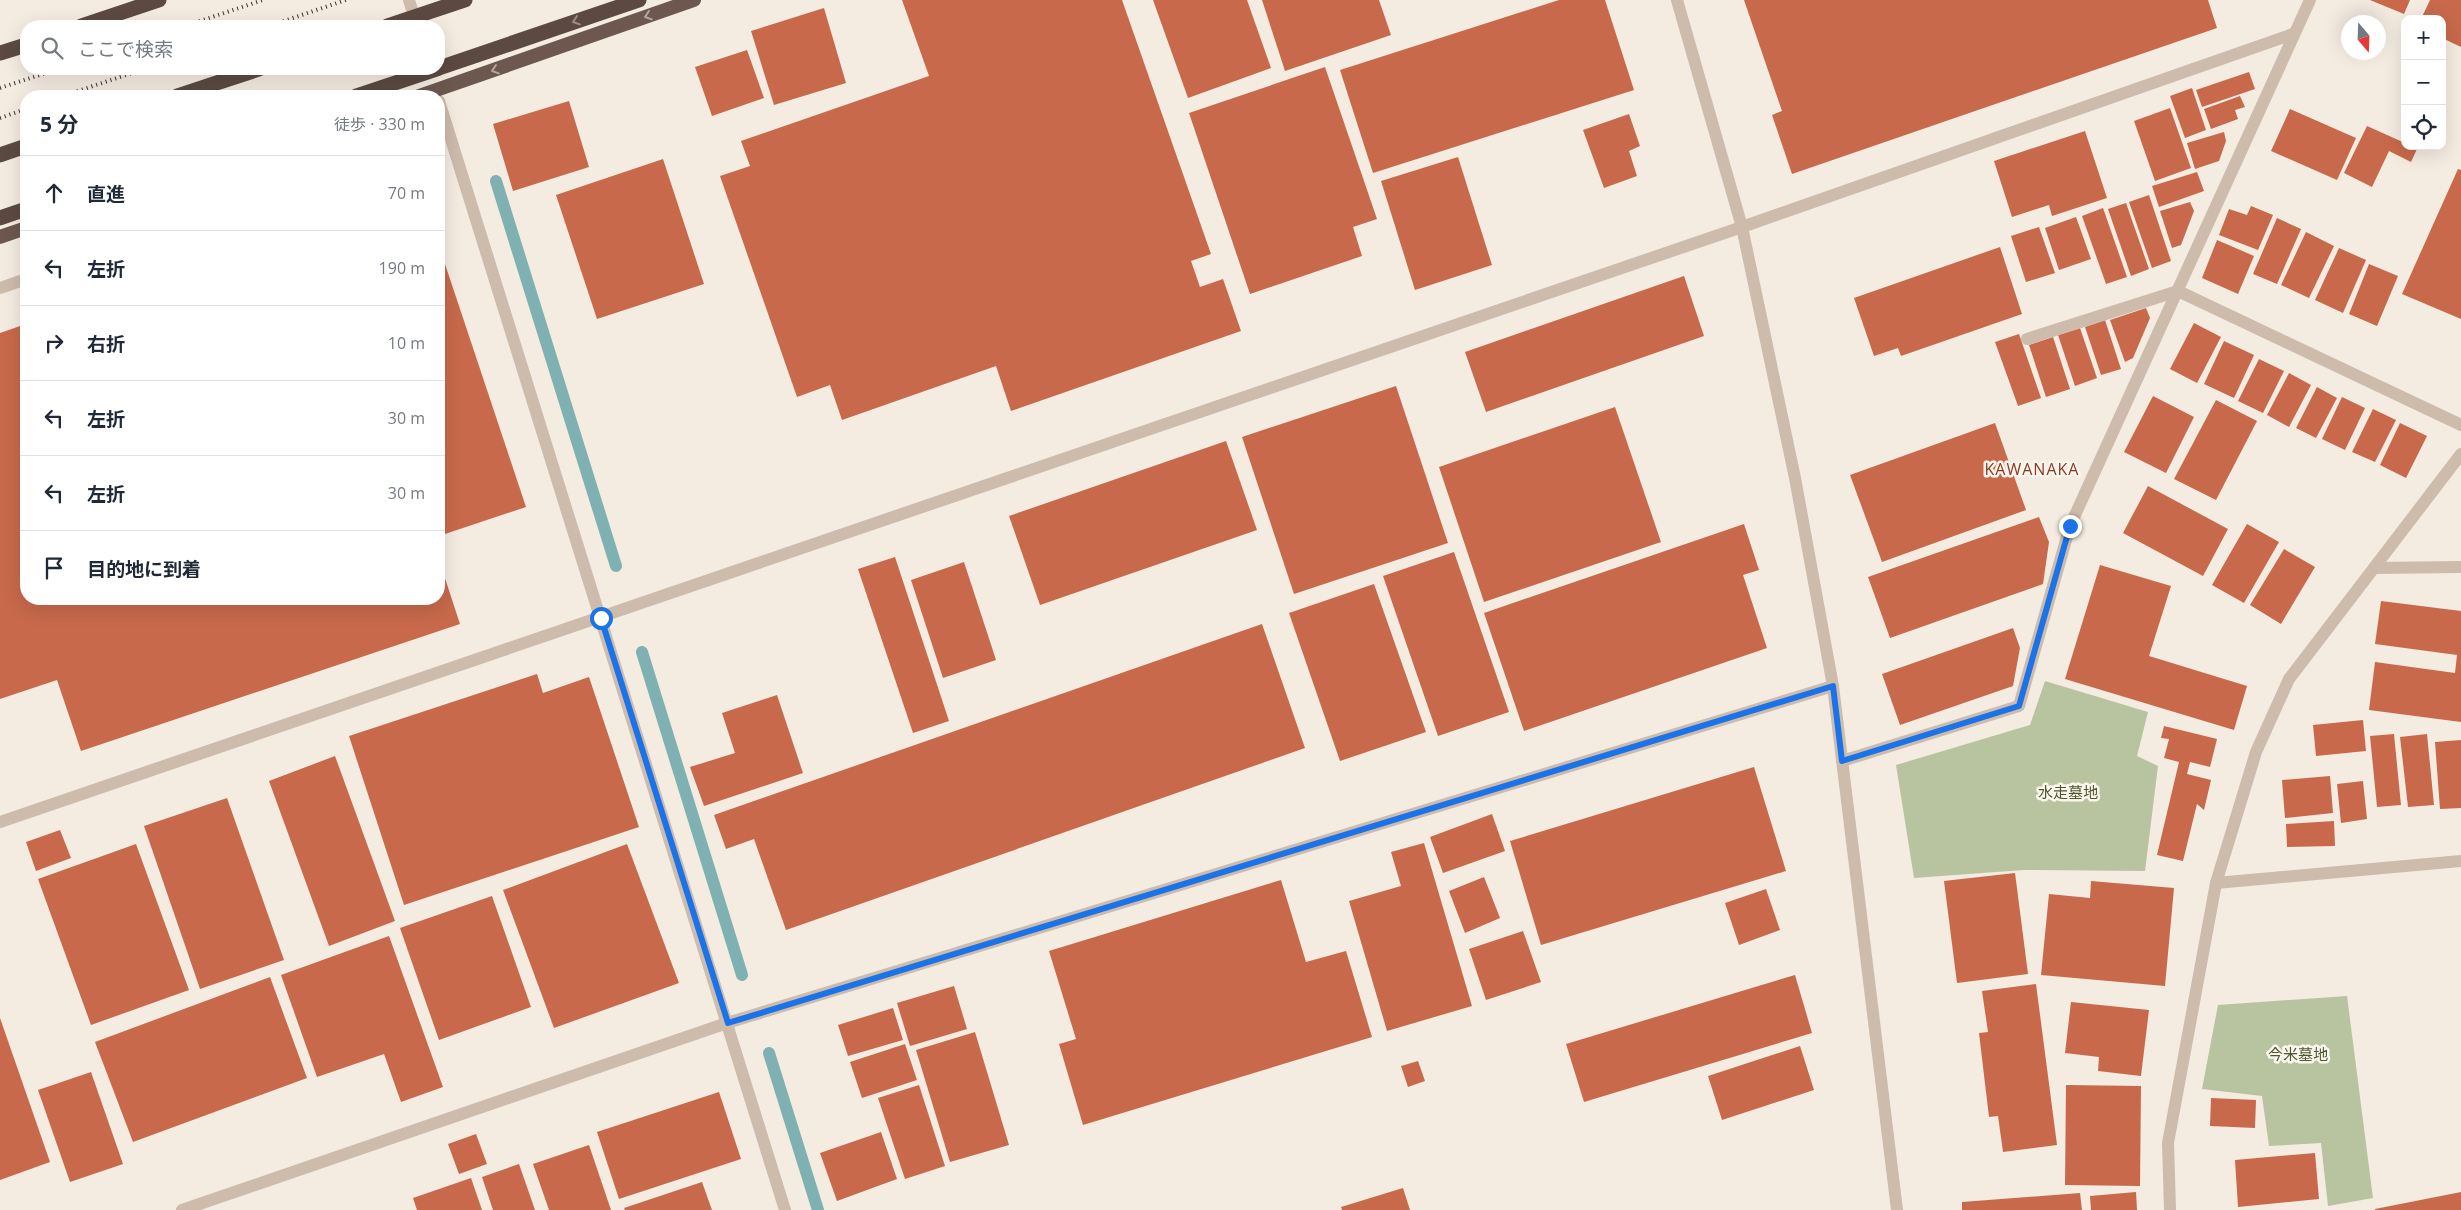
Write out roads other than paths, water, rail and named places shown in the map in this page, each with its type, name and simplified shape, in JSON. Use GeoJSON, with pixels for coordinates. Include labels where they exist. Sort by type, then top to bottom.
{"type":"FeatureCollection","features":[{"type":"Feature","properties":{"kind":"highway"},"geometry":{"type":"LineString","coordinates":[[99,20],[159,0]]}},
{"type":"Feature","properties":{"kind":"highway"},"geometry":{"type":"LineString","coordinates":[[405,20],[465,0]]}},
{"type":"Feature","properties":{"kind":"highway"},"geometry":{"type":"LineString","coordinates":[[445,66],[639,0]]}},
{"type":"Feature","properties":{"kind":"highway"},"geometry":{"type":"LineString","coordinates":[[445,93],[694,0]]}},
{"type":"Feature","properties":{"kind":"highway"},"geometry":{"type":"LineString","coordinates":[[0,53],[20,46]]}},
{"type":"Feature","properties":{"kind":"highway"},"geometry":{"type":"LineString","coordinates":[[195,90],[241,75]]}},
{"type":"Feature","properties":{"kind":"highway"},"geometry":{"type":"LineString","coordinates":[[374,90],[418,75]]}},
{"type":"Feature","properties":{"kind":"highway"},"geometry":{"type":"LineString","coordinates":[[0,155],[20,148]]}},
{"type":"Feature","properties":{"kind":"highway"},"geometry":{"type":"LineString","coordinates":[[0,218],[20,211]]}},
{"type":"Feature","properties":{"kind":"highway"},"geometry":{"type":"LineString","coordinates":[[0,237],[20,230]]}},
{"type":"Feature","properties":{"kind":"street"},"geometry":{"type":"LineString","coordinates":[[409,0],[415,20]]}},
{"type":"Feature","properties":{"kind":"street"},"geometry":{"type":"LineString","coordinates":[[1677,0],[1742,228],[1795,478],[1833,686],[1897,1210]]}},
{"type":"Feature","properties":{"kind":"street"},"geometry":{"type":"LineString","coordinates":[[1842,761],[2019,706],[2070,526],[2310,0]]}},
{"type":"Feature","properties":{"kind":"street"},"geometry":{"type":"LineString","coordinates":[[0,822],[1742,228],[2293,34]]}},
{"type":"Feature","properties":{"kind":"street"},"geometry":{"type":"LineString","coordinates":[[431,75],[434,90]]}},
{"type":"Feature","properties":{"kind":"street"},"geometry":{"type":"LineString","coordinates":[[445,124],[728,1023],[784,1210]]}},
{"type":"Feature","properties":{"kind":"street"},"geometry":{"type":"LineString","coordinates":[[0,288],[20,281]]}},
{"type":"Feature","properties":{"kind":"street"},"geometry":{"type":"LineString","coordinates":[[2027,339],[2178,291],[2461,425]]}},
{"type":"Feature","properties":{"kind":"street"},"geometry":{"type":"LineString","coordinates":[[2170,1210],[2168,1144],[2216,883],[2256,752],[2289,679],[2461,454]]}},
{"type":"Feature","properties":{"kind":"street"},"geometry":{"type":"LineString","coordinates":[[2374,568],[2461,567]]}},
{"type":"Feature","properties":{"kind":"street"},"geometry":{"type":"LineString","coordinates":[[182,1210],[728,1023],[1833,686]]}},
{"type":"Feature","properties":{"kind":"street"},"geometry":{"type":"LineString","coordinates":[[2216,883],[2461,861]]}},
{"type":"Feature","properties":{"kind":"waterway"},"geometry":{"type":"LineString","coordinates":[[496,181],[616,566]]}},
{"type":"Feature","properties":{"kind":"waterway"},"geometry":{"type":"LineString","coordinates":[[642,652],[742,975]]}},
{"type":"Feature","properties":{"kind":"waterway"},"geometry":{"type":"LineString","coordinates":[[769,1053],[818,1210]]}},
{"type":"Feature","properties":{"kind":"railway"},"geometry":{"type":"LineString","coordinates":[[203,20],[263,0]]}},
{"type":"Feature","properties":{"kind":"railway"},"geometry":{"type":"LineString","coordinates":[[287,20],[346,0]]}},
{"type":"Feature","properties":{"kind":"railway"},"geometry":{"type":"LineString","coordinates":[[0,88],[40,75]]}},
{"type":"Feature","properties":{"kind":"railway"},"geometry":{"type":"LineString","coordinates":[[81,90],[126,75]]}},
{"type":"Feature","properties":{"kind":"railway"},"geometry":{"type":"LineString","coordinates":[[0,118],[20,111]]}},
{"type":"Feature","properties":{"kind":"district","name":"KAWANAKA"},"geometry":{"type":"Point","coordinates":[2032,469]}},
{"type":"Feature","properties":{"kind":"park label","name":"水走墓地"},"geometry":{"type":"Point","coordinates":[2068,792]}},
{"type":"Feature","properties":{"kind":"park label","name":"今米墓地"},"geometry":{"type":"Point","coordinates":[2298,1054]}}]}
